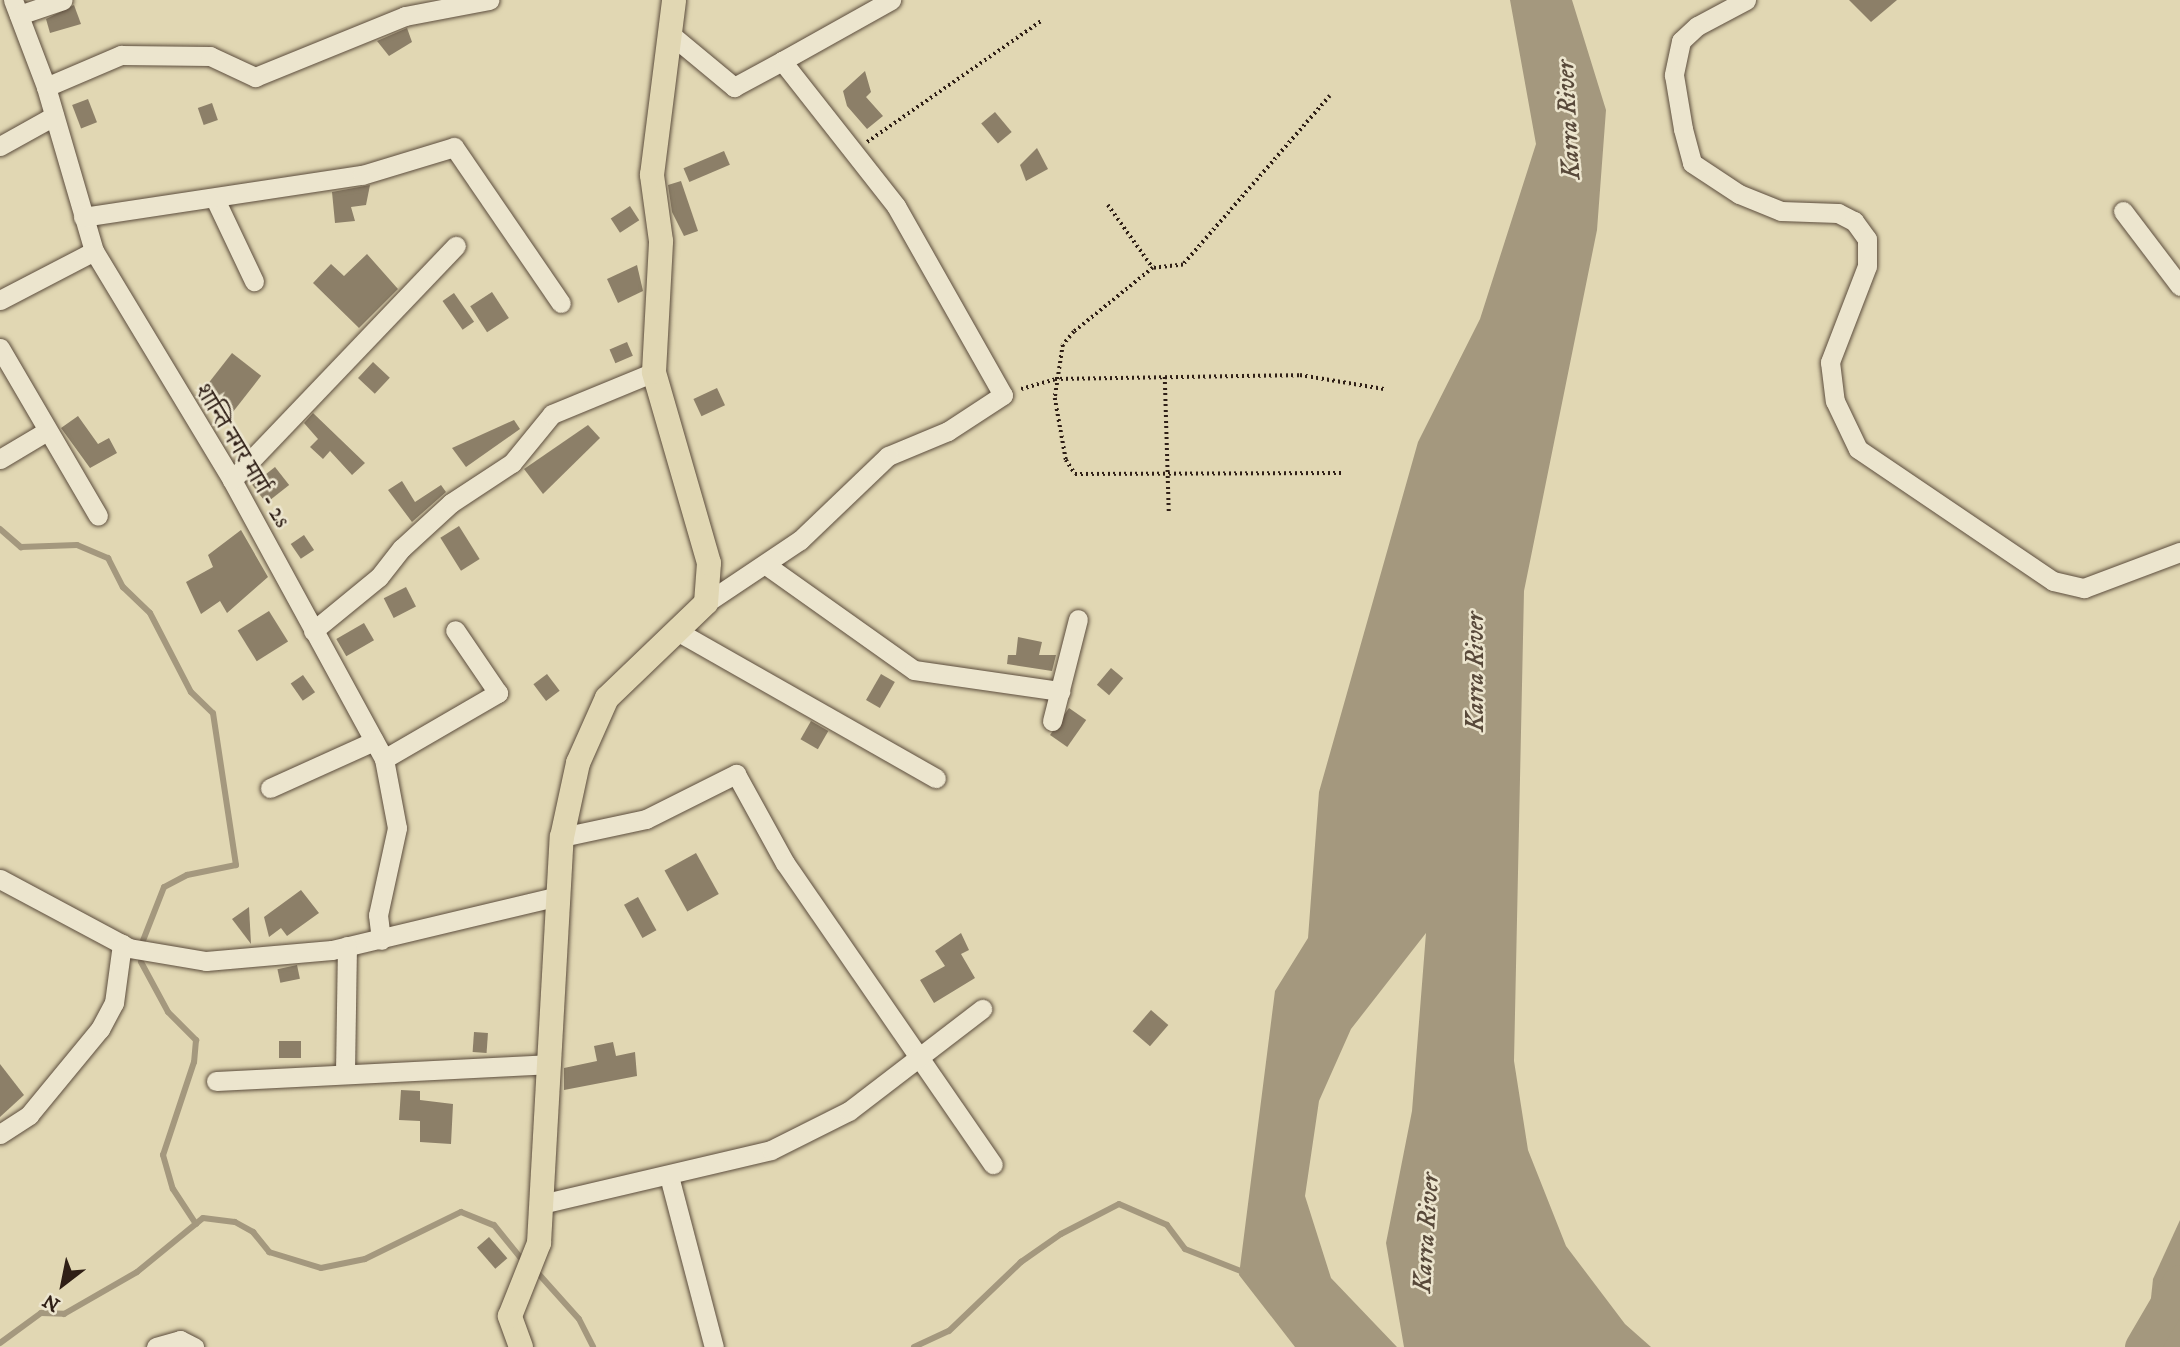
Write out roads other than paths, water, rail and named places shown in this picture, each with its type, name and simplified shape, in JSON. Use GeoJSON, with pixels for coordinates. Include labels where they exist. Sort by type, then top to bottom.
{"type":"FeatureCollection","features":[{"type":"Feature","properties":{"kind":"main road"},"geometry":{"type":"LineString","coordinates":[[521,1347],[510,1316],[519,1281],[534,1257],[541,1205],[562,837],[578,763],[607,698],[706,603],[709,564],[654,372],[661,241],[652,175],[674,0]]}},
{"type":"Feature","properties":{"kind":"street"},"geometry":{"type":"LineString","coordinates":[[16,8],[63,0]]}},
{"type":"Feature","properties":{"kind":"street"},"geometry":{"type":"LineString","coordinates":[[46,87],[121,55],[210,56],[255,77],[405,16],[489,0]]}},
{"type":"Feature","properties":{"kind":"street"},"geometry":{"type":"LineString","coordinates":[[669,33],[734,87],[891,0]]}},
{"type":"Feature","properties":{"kind":"street"},"geometry":{"type":"LineString","coordinates":[[1746,0],[1696,26],[1681,41],[1674,75],[1692,163],[1740,194],[1781,211],[1838,213],[1854,221],[1867,239],[1867,266],[1830,362],[1835,401],[1857,449],[1901,483],[2053,581],[2084,588],[2180,552]]}},
{"type":"Feature","properties":{"kind":"street","name":"शान्ति नगर मार्ग - 2s"},"geometry":{"type":"LineString","coordinates":[[16,8],[46,87],[94,251],[232,480],[384,759],[397,828],[378,915],[381,940]]}},
{"type":"Feature","properties":{"kind":"street"},"geometry":{"type":"LineString","coordinates":[[706,603],[766,565],[888,456],[948,432],[1003,395],[896,206],[850,155],[782,61]]}},
{"type":"Feature","properties":{"kind":"street"},"geometry":{"type":"LineString","coordinates":[[0,146],[54,116]]}},
{"type":"Feature","properties":{"kind":"street"},"geometry":{"type":"LineString","coordinates":[[83,216],[215,199],[362,175],[454,147],[561,303]]}},
{"type":"Feature","properties":{"kind":"street"},"geometry":{"type":"LineString","coordinates":[[215,199],[254,281]]}},
{"type":"Feature","properties":{"kind":"street"},"geometry":{"type":"LineString","coordinates":[[2123,211],[2178,277]]}},
{"type":"Feature","properties":{"kind":"street"},"geometry":{"type":"LineString","coordinates":[[232,480],[456,246]]}},
{"type":"Feature","properties":{"kind":"street"},"geometry":{"type":"LineString","coordinates":[[0,300],[94,251]]}},
{"type":"Feature","properties":{"kind":"street"},"geometry":{"type":"LineString","coordinates":[[0,348],[97,516]]}},
{"type":"Feature","properties":{"kind":"street"},"geometry":{"type":"LineString","coordinates":[[313,631],[379,577],[402,548],[451,503],[512,463],[552,414],[654,372]]}},
{"type":"Feature","properties":{"kind":"street"},"geometry":{"type":"LineString","coordinates":[[0,458],[47,431]]}},
{"type":"Feature","properties":{"kind":"street"},"geometry":{"type":"LineString","coordinates":[[766,565],[914,670],[1060,691]]}},
{"type":"Feature","properties":{"kind":"street"},"geometry":{"type":"LineString","coordinates":[[1052,722],[1078,619]]}},
{"type":"Feature","properties":{"kind":"street"},"geometry":{"type":"LineString","coordinates":[[384,759],[498,693],[455,631]]}},
{"type":"Feature","properties":{"kind":"street"},"geometry":{"type":"LineString","coordinates":[[676,631],[936,778]]}},
{"type":"Feature","properties":{"kind":"street"},"geometry":{"type":"LineString","coordinates":[[270,788],[374,741]]}},
{"type":"Feature","properties":{"kind":"street"},"geometry":{"type":"LineString","coordinates":[[562,837],[646,819],[736,774],[785,863],[993,1164]]}},
{"type":"Feature","properties":{"kind":"street"},"geometry":{"type":"LineString","coordinates":[[0,879],[122,944],[150,956],[206,961],[381,940],[559,896]]}},
{"type":"Feature","properties":{"kind":"street"},"geometry":{"type":"LineString","coordinates":[[0,1134],[29,1115],[100,1030],[114,1003],[122,944]]}},
{"type":"Feature","properties":{"kind":"street"},"geometry":{"type":"LineString","coordinates":[[345,1072],[346,946]]}},
{"type":"Feature","properties":{"kind":"street"},"geometry":{"type":"LineString","coordinates":[[541,1205],[771,1150],[849,1111],[922,1060],[982,1009]]}},
{"type":"Feature","properties":{"kind":"street"},"geometry":{"type":"LineString","coordinates":[[216,1081],[345,1072],[548,1064]]}},
{"type":"Feature","properties":{"kind":"street"},"geometry":{"type":"LineString","coordinates":[[669,1176],[714,1347]]}},
{"type":"Feature","properties":{"kind":"street"},"geometry":{"type":"LineString","coordinates":[[156,1347],[180,1340],[194,1347]]}},
{"type":"Feature","properties":{"kind":"water","name":"Karra River"},"geometry":{"type":"Polygon","coordinates":[[[1510,0],[1572,0],[1606,110],[1597,230],[1524,591],[1514,1061],[1528,1150],[1566,1246],[1625,1324],[1651,1347],[1404,1347],[1386,1243],[1412,1111],[1426,933],[1351,1029],[1319,1101],[1305,1196],[1331,1278],[1397,1347],[1295,1347],[1239,1275],[1275,991],[1308,938],[1319,792],[1418,442],[1480,319],[1536,144],[1510,0]]]}},
{"type":"Feature","properties":{"kind":"water"},"geometry":{"type":"Polygon","coordinates":[[[2180,1220],[2180,1347],[2162,1347],[2149,1317],[2153,1279],[2180,1220]]]}},
{"type":"Feature","properties":{"kind":"waterway"},"geometry":{"type":"LineString","coordinates":[[0,529],[21,547],[77,545],[108,558],[123,587],[150,613],[191,692],[213,713],[236,865],[187,875],[164,887],[142,943]]}},
{"type":"Feature","properties":{"kind":"waterway"},"geometry":{"type":"LineString","coordinates":[[141,962],[168,1012],[196,1040],[194,1062],[163,1155],[173,1189],[196,1224]]}},
{"type":"Feature","properties":{"kind":"waterway"},"geometry":{"type":"LineString","coordinates":[[914,1347],[949,1331],[1021,1262],[1061,1234],[1119,1204],[1167,1225],[1185,1249],[1246,1273]]}},
{"type":"Feature","properties":{"kind":"waterway"},"geometry":{"type":"LineString","coordinates":[[0,1343],[41,1313],[64,1314],[137,1272],[203,1218],[235,1222],[253,1232],[269,1252],[321,1268],[365,1259],[461,1212],[494,1225],[524,1262]]}},
{"type":"Feature","properties":{"kind":"waterway"},"geometry":{"type":"LineString","coordinates":[[536,1271],[579,1319],[593,1347]]}},
{"type":"Feature","properties":{"kind":"waterway"},"geometry":{"type":"LineString","coordinates":[[2142,1347],[2180,1282]]}}]}
